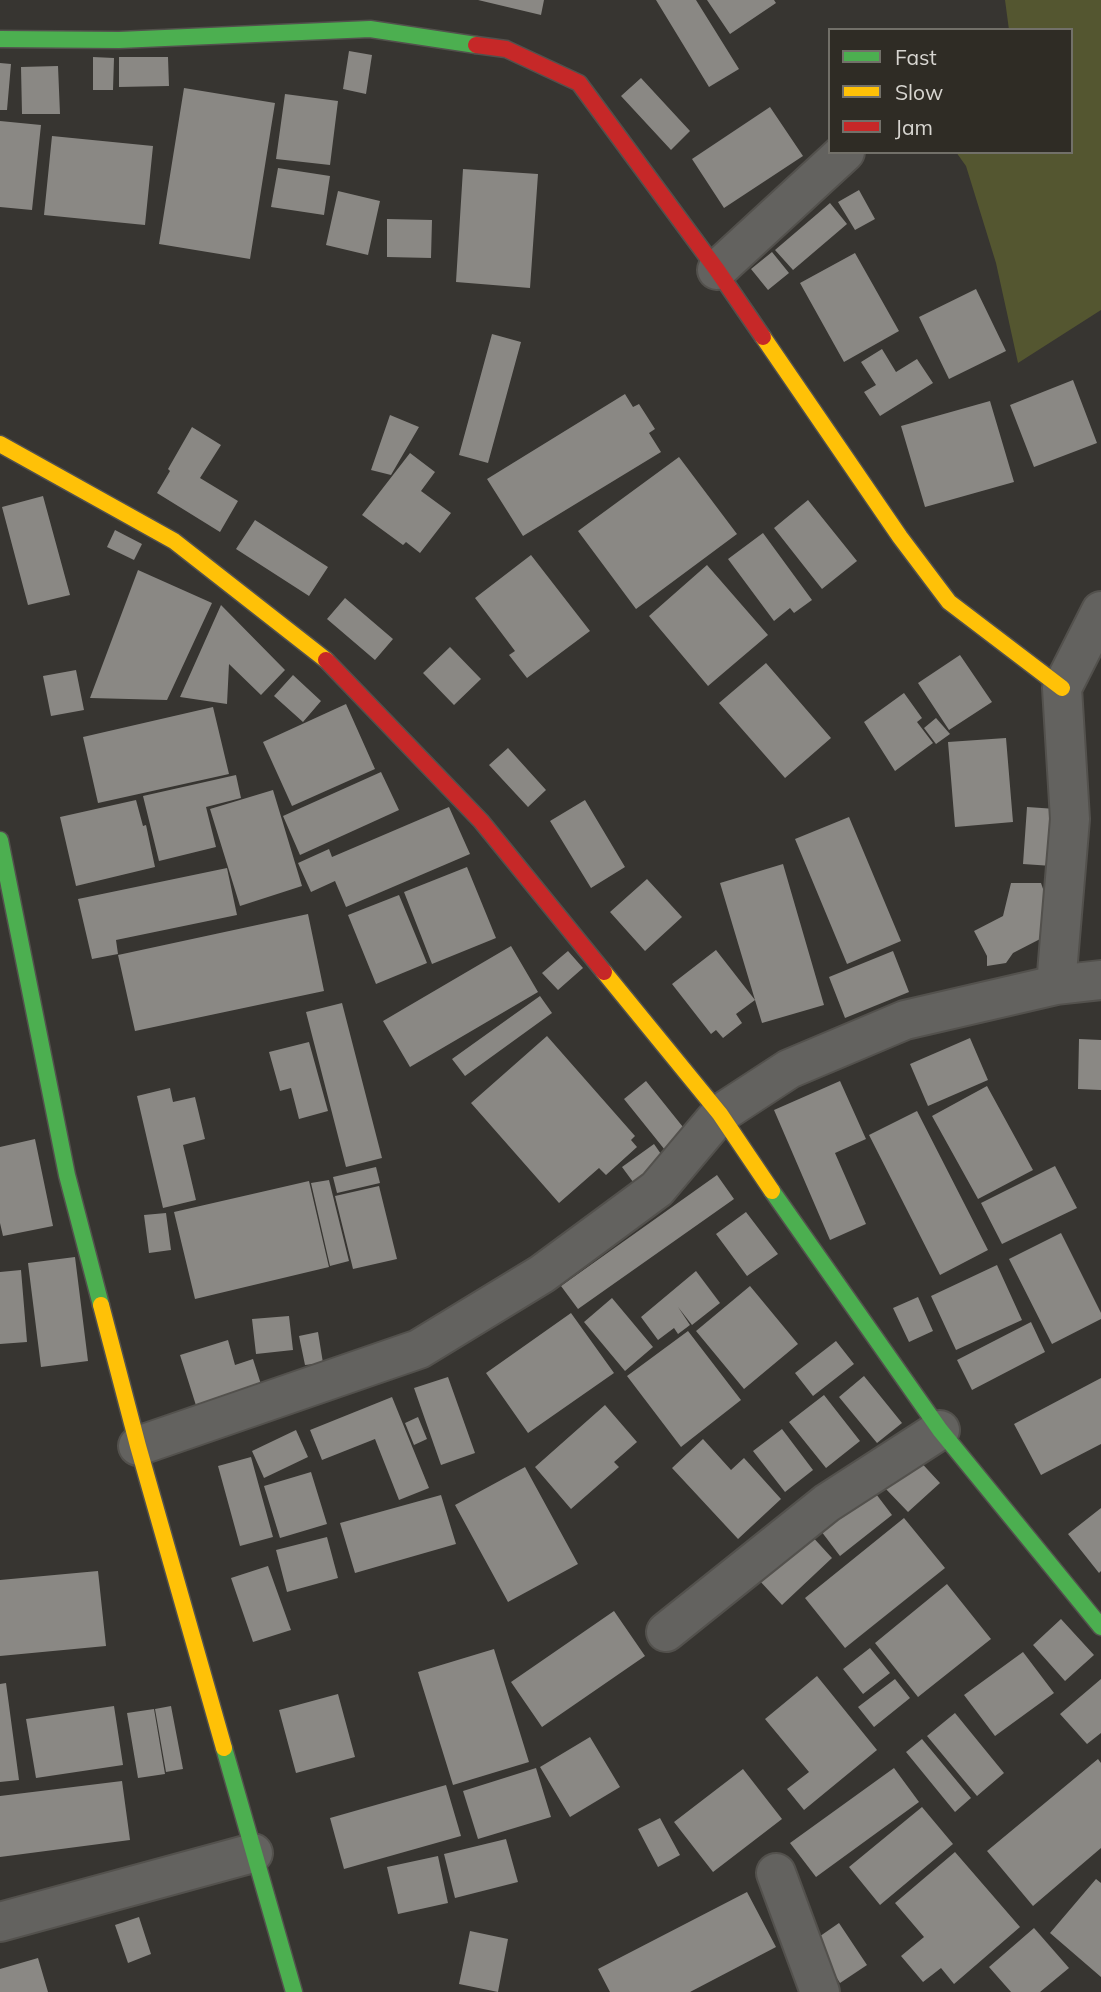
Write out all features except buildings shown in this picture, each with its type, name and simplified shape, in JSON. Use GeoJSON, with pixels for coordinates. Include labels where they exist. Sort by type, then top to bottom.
{"type":"FeatureCollection","features":[{"type":"Feature","properties":{"kind":"street"},"geometry":{"type":"LineString","coordinates":[[0,39],[119,40],[370,29],[506,49],[579,83],[717,270],[900,537],[948,602],[1062,688]]}},
{"type":"Feature","properties":{"kind":"street"},"geometry":{"type":"LineString","coordinates":[[717,270],[843,154]]}},
{"type":"Feature","properties":{"kind":"street"},"geometry":{"type":"LineString","coordinates":[[0,444],[174,541],[329,663],[481,821],[720,1114],[940,1430],[1101,1627]]}},
{"type":"Feature","properties":{"kind":"street"},"geometry":{"type":"LineString","coordinates":[[1056,985],[1070,819],[1062,688],[1101,611]]}},
{"type":"Feature","properties":{"kind":"street"},"geometry":{"type":"LineString","coordinates":[[3,863],[67,1175],[138,1446],[294,1992]]}},
{"type":"Feature","properties":{"kind":"street"},"geometry":{"type":"LineString","coordinates":[[138,1446],[419,1349],[542,1274],[657,1189],[720,1114],[789,1069],[905,1020],[1056,985],[1101,980]]}},
{"type":"Feature","properties":{"kind":"street"},"geometry":{"type":"LineString","coordinates":[[666,1632],[827,1503],[940,1430]]}},
{"type":"Feature","properties":{"kind":"street"},"geometry":{"type":"LineString","coordinates":[[0,1922],[253,1853]]}},
{"type":"Feature","properties":{"kind":"street"},"geometry":{"type":"LineString","coordinates":[[776,1873],[820,1992]]}},
{"type":"Feature","properties":{"kind":"green space"},"geometry":{"type":"Polygon","coordinates":[[[1005,0],[1101,0],[1101,310],[1018,363],[996,263],[966,166],[957,154],[1073,154],[1073,28],[1009,28],[1005,0]]]}},
{"type":"Feature","properties":{"kind":"traffic: fast"},"geometry":{"type":"LineString","coordinates":[[0,39],[119,40],[370,29],[476,45]]}},
{"type":"Feature","properties":{"kind":"traffic: fast"},"geometry":{"type":"LineString","coordinates":[[0,840],[67,1175],[101,1305]]}},
{"type":"Feature","properties":{"kind":"traffic: fast"},"geometry":{"type":"LineString","coordinates":[[772,1191],[940,1430],[1101,1627]]}},
{"type":"Feature","properties":{"kind":"traffic: fast"},"geometry":{"type":"LineString","coordinates":[[224,1748],[294,1992]]}},
{"type":"Feature","properties":{"kind":"traffic: slow"},"geometry":{"type":"LineString","coordinates":[[763,337],[900,537],[949,602],[1062,688]]}},
{"type":"Feature","properties":{"kind":"traffic: slow"},"geometry":{"type":"LineString","coordinates":[[0,444],[174,541],[326,660]]}},
{"type":"Feature","properties":{"kind":"traffic: slow"},"geometry":{"type":"LineString","coordinates":[[604,972],[720,1114],[772,1191]]}},
{"type":"Feature","properties":{"kind":"traffic: slow"},"geometry":{"type":"LineString","coordinates":[[101,1305],[224,1748]]}},
{"type":"Feature","properties":{"kind":"traffic: jam"},"geometry":{"type":"LineString","coordinates":[[476,45],[506,49],[579,83],[763,337]]}},
{"type":"Feature","properties":{"kind":"traffic: jam"},"geometry":{"type":"LineString","coordinates":[[326,660],[481,821],[604,972]]}}]}
